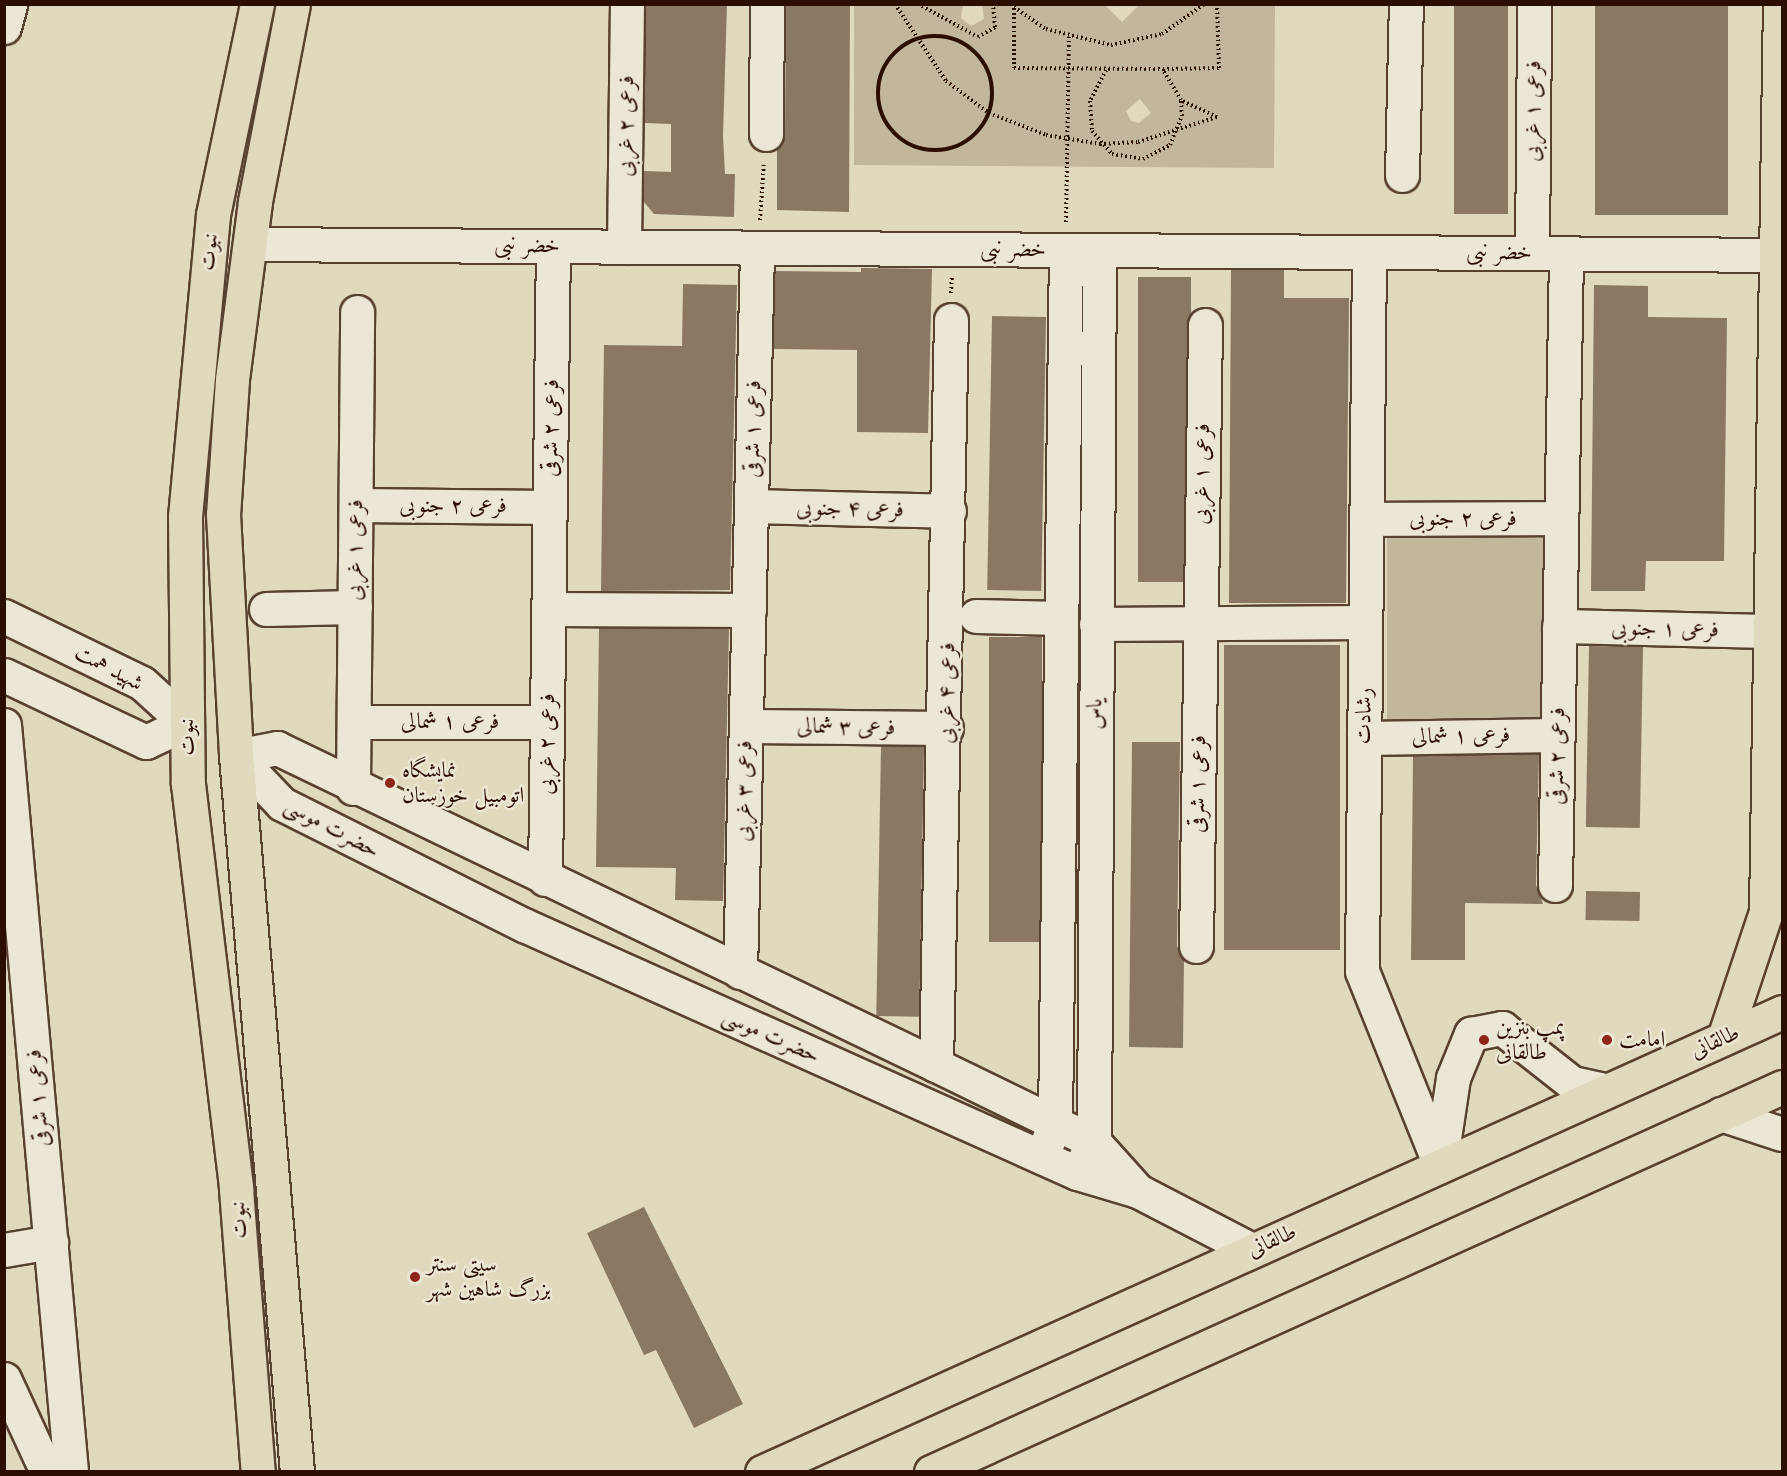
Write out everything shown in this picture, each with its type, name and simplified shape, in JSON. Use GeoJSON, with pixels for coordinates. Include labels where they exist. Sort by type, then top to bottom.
{"type":"FeatureCollection","features":[{"type":"Feature","properties":{"kind":"main road","name":"نبوت"},"geometry":{"type":"LineString","coordinates":[[257,4],[213,215],[185,516],[186,723],[237,1189],[258,1472]]}},
{"type":"Feature","properties":{"kind":"main road","name":"نبوت"},"geometry":{"type":"LineString","coordinates":[[293,4],[250,244],[223,514],[236,756],[297,1472]]}},
{"type":"Feature","properties":{"kind":"main road"},"geometry":{"type":"LineString","coordinates":[[1724,1038],[1774,913],[1770,631],[1780,4]]}},
{"type":"Feature","properties":{"kind":"main road","name":"طالقانی"},"geometry":{"type":"LineString","coordinates":[[762,1472],[1782,1012]]}},
{"type":"Feature","properties":{"kind":"main road"},"geometry":{"type":"LineString","coordinates":[[931,1472],[1782,1087]]}},
{"type":"Feature","properties":{"kind":"street","name":"فرعی ۲ غربی"},"geometry":{"type":"LineString","coordinates":[[624,247],[627,4]]}},
{"type":"Feature","properties":{"kind":"street"},"geometry":{"type":"LineString","coordinates":[[766,4],[766,134]]}},
{"type":"Feature","properties":{"kind":"street"},"geometry":{"type":"LineString","coordinates":[[1402,175],[1406,4]]}},
{"type":"Feature","properties":{"kind":"street","name":"فرعی ۱ غربی"},"geometry":{"type":"LineString","coordinates":[[1532,254],[1534,4]]}},
{"type":"Feature","properties":{"kind":"street"},"geometry":{"type":"LineString","coordinates":[[4,27],[10,5]]}},
{"type":"Feature","properties":{"kind":"street","name":"خضر نبی"},"geometry":{"type":"LineString","coordinates":[[250,244],[1776,255]]}},
{"type":"Feature","properties":{"kind":"street","name":"فرعی ۲ شرقی"},"geometry":{"type":"LineString","coordinates":[[549,609],[553,246]]}},
{"type":"Feature","properties":{"kind":"street","name":"فرعی ۱ شرقی"},"geometry":{"type":"LineString","coordinates":[[749,610],[758,248]]}},
{"type":"Feature","properties":{"kind":"street","name":"یاس"},"geometry":{"type":"LineString","coordinates":[[1041,1157],[1055,1122],[1066,250]]}},
{"type":"Feature","properties":{"kind":"street","name":"یاس"},"geometry":{"type":"LineString","coordinates":[[1077,1173],[1094,1142],[1099,250]]}},
{"type":"Feature","properties":{"kind":"street","name":"رشادت"},"geometry":{"type":"LineString","coordinates":[[1369,252],[1362,971],[1440,1165]]}},
{"type":"Feature","properties":{"kind":"street","name":"فرعی ۲ شرقی"},"geometry":{"type":"LineString","coordinates":[[1555,885],[1566,254]]}},
{"type":"Feature","properties":{"kind":"street","name":"فرعی ۱ غربی"},"geometry":{"type":"LineString","coordinates":[[353,788],[357,312]]}},
{"type":"Feature","properties":{"kind":"street","name":"فرعی ۴ غربی"},"geometry":{"type":"LineString","coordinates":[[936,1065],[946,728],[951,320]]}},
{"type":"Feature","properties":{"kind":"street","name":"فرعی ۱ غربی"},"geometry":{"type":"LineString","coordinates":[[1199,623],[1205,325]]}},
{"type":"Feature","properties":{"kind":"street","name":"فرعی ۲ جنوبی"},"geometry":{"type":"LineString","coordinates":[[356,505],[550,507]]}},
{"type":"Feature","properties":{"kind":"street","name":"فرعی ۴ جنوبی"},"geometry":{"type":"LineString","coordinates":[[751,506],[949,511]]}},
{"type":"Feature","properties":{"kind":"street","name":"فرعی ۲ جنوبی"},"geometry":{"type":"LineString","coordinates":[[1366,519],[1561,518]]}},
{"type":"Feature","properties":{"kind":"street"},"geometry":{"type":"LineString","coordinates":[[266,609],[355,608]]}},
{"type":"Feature","properties":{"kind":"street"},"geometry":{"type":"LineString","coordinates":[[549,609],[749,610]]}},
{"type":"Feature","properties":{"kind":"street","name":"فرعی ۲ غربی"},"geometry":{"type":"LineString","coordinates":[[545,879],[549,609]]}},
{"type":"Feature","properties":{"kind":"street","name":"فرعی ۳ غربی"},"geometry":{"type":"LineString","coordinates":[[740,972],[749,610]]}},
{"type":"Feature","properties":{"kind":"street","name":"شهید همت"},"geometry":{"type":"LineString","coordinates":[[4,616],[142,683],[186,723]]}},
{"type":"Feature","properties":{"kind":"street"},"geometry":{"type":"LineString","coordinates":[[976,616],[1061,618]]}},
{"type":"Feature","properties":{"kind":"street"},"geometry":{"type":"LineString","coordinates":[[1096,624],[1365,622]]}},
{"type":"Feature","properties":{"kind":"street","name":"فرعی ۱ شرقی"},"geometry":{"type":"LineString","coordinates":[[1196,946],[1199,623]]}},
{"type":"Feature","properties":{"kind":"street","name":"فرعی ۱ جنوبی"},"geometry":{"type":"LineString","coordinates":[[1559,626],[1770,631]]}},
{"type":"Feature","properties":{"kind":"street"},"geometry":{"type":"LineString","coordinates":[[4,675],[146,742],[186,723]]}},
{"type":"Feature","properties":{"kind":"street","name":"فرعی ۱‍ شمالی"},"geometry":{"type":"LineString","coordinates":[[354,722],[547,722]]}},
{"type":"Feature","properties":{"kind":"street","name":"فرعی ۱ شرقی"},"geometry":{"type":"LineString","coordinates":[[4,725],[9,825],[51,1242],[71,1472]]}},
{"type":"Feature","properties":{"kind":"street","name":"فرعی ۳ شمالی"},"geometry":{"type":"LineString","coordinates":[[746,726],[946,728]]}},
{"type":"Feature","properties":{"kind":"street","name":"فرعی ۱ شمالی"},"geometry":{"type":"LineString","coordinates":[[1364,738],[1557,735]]}},
{"type":"Feature","properties":{"kind":"street","name":"حضرت موسی"},"geometry":{"type":"LineString","coordinates":[[236,756],[277,748],[353,788],[1055,1122],[1094,1142],[1138,1191]]}},
{"type":"Feature","properties":{"kind":"street","name":"حضرت موسی"},"geometry":{"type":"LineString","coordinates":[[236,756],[282,804],[482,904],[1077,1173],[1138,1191],[1252,1250]]}},
{"type":"Feature","properties":{"kind":"street"},"geometry":{"type":"LineString","coordinates":[[1440,1165],[1453,1078],[1471,1034],[1502,1028],[1572,1083],[1606,1090]]}},
{"type":"Feature","properties":{"kind":"street"},"geometry":{"type":"LineString","coordinates":[[1721,1114],[1782,1134]]}},
{"type":"Feature","properties":{"kind":"street"},"geometry":{"type":"LineString","coordinates":[[4,1250],[51,1242]]}},
{"type":"Feature","properties":{"kind":"street"},"geometry":{"type":"LineString","coordinates":[[4,1379],[47,1472]]}},
{"type":"Feature","properties":{"kind":"path"},"geometry":{"type":"LineString","coordinates":[[895,4],[914,40],[946,81],[989,113],[1067,139],[1100,144],[1178,132],[1217,117],[1186,107],[1163,69]]}},
{"type":"Feature","properties":{"kind":"path"},"geometry":{"type":"LineString","coordinates":[[918,4],[978,37],[995,27],[993,4]]}},
{"type":"Feature","properties":{"kind":"path"},"geometry":{"type":"LineString","coordinates":[[1204,4],[1162,34],[1135,42],[1111,45],[1069,37],[1014,6],[1014,68],[1219,68],[1217,4]]}},
{"type":"Feature","properties":{"kind":"path"},"geometry":{"type":"LineString","coordinates":[[1066,250],[1069,37]]}},
{"type":"Feature","properties":{"kind":"path"},"geometry":{"type":"LineString","coordinates":[[951,38],[981,58],[990,75],[989,113],[965,142],[948,149],[911,145],[895,134],[878,101],[879,82],[897,50],[914,40],[951,38]]}},
{"type":"Feature","properties":{"kind":"path"},"geometry":{"type":"LineString","coordinates":[[1106,69],[1090,101],[1092,131],[1100,144],[1112,154],[1143,159],[1170,145],[1178,132],[1181,100]]}},
{"type":"Feature","properties":{"kind":"path"},"geometry":{"type":"LineString","coordinates":[[758,248],[766,134]]}},
{"type":"Feature","properties":{"kind":"path"},"geometry":{"type":"LineString","coordinates":[[951,320],[952,249]]}},
{"type":"Feature","properties":{"kind":"shaded area"},"geometry":{"type":"Polygon","coordinates":[[[854,5],[963,5],[961,18],[971,26],[984,19],[982,5],[1105,5],[1122,22],[1139,5],[1275,5],[1274,168],[854,165],[854,5]],[[1140,99],[1126,111],[1131,121],[1139,123],[1151,113],[1140,99]]]}},
{"type":"Feature","properties":{"kind":"shaded area"},"geometry":{"type":"Polygon","coordinates":[[[1387,532],[1549,532],[1549,724],[1387,724],[1387,532]]]}},
{"type":"Feature","properties":{"kind":"building"},"geometry":{"type":"Polygon","coordinates":[[[646,4],[727,4],[723,136],[725,174],[735,174],[734,217],[654,214],[643,201],[644,171],[671,172],[671,124],[644,123],[646,4]]]}},
{"type":"Feature","properties":{"kind":"building"},"geometry":{"type":"Polygon","coordinates":[[[786,4],[850,4],[849,212],[777,210],[777,149],[785,134],[786,4]]]}},
{"type":"Feature","properties":{"kind":"building"},"geometry":{"type":"Polygon","coordinates":[[[1454,4],[1508,4],[1508,214],[1454,214],[1454,4]]]}},
{"type":"Feature","properties":{"kind":"building"},"geometry":{"type":"Polygon","coordinates":[[[1595,4],[1728,4],[1728,215],[1595,215],[1595,4]]]}},
{"type":"Feature","properties":{"kind":"building"},"geometry":{"type":"Polygon","coordinates":[[[861,268],[932,269],[928,433],[857,432],[857,350],[773,349],[775,271],[861,272],[861,268]]]}},
{"type":"Feature","properties":{"kind":"building"},"geometry":{"type":"Polygon","coordinates":[[[1231,270],[1284,270],[1284,298],[1349,298],[1346,603],[1229,603],[1231,270]]]}},
{"type":"Feature","properties":{"kind":"building"},"geometry":{"type":"Polygon","coordinates":[[[1138,277],[1191,277],[1191,582],[1138,582],[1138,277]]]}},
{"type":"Feature","properties":{"kind":"building"},"geometry":{"type":"Polygon","coordinates":[[[683,284],[737,285],[730,590],[601,591],[604,345],[682,346],[683,284]]]}},
{"type":"Feature","properties":{"kind":"building"},"geometry":{"type":"Polygon","coordinates":[[[1594,285],[1648,286],[1648,317],[1727,318],[1724,561],[1646,561],[1645,591],[1591,591],[1594,285]]]}},
{"type":"Feature","properties":{"kind":"building"},"geometry":{"type":"Polygon","coordinates":[[[992,316],[1046,317],[1041,591],[987,590],[992,316]]]}},
{"type":"Feature","properties":{"kind":"building"},"geometry":{"type":"Polygon","coordinates":[[[599,628],[729,629],[723,901],[675,900],[676,868],[596,867],[599,628]]]}},
{"type":"Feature","properties":{"kind":"building"},"geometry":{"type":"Polygon","coordinates":[[[989,637],[1042,637],[1042,942],[989,942],[989,637]]]}},
{"type":"Feature","properties":{"kind":"building"},"geometry":{"type":"Polygon","coordinates":[[[1224,645],[1340,645],[1340,950],[1224,950],[1224,645]]]}},
{"type":"Feature","properties":{"kind":"building"},"geometry":{"type":"Polygon","coordinates":[[[1589,646],[1643,647],[1640,828],[1586,827],[1589,646]]]}},
{"type":"Feature","properties":{"kind":"building"},"geometry":{"type":"Polygon","coordinates":[[[1132,742],[1180,742],[1177,946],[1184,959],[1183,1048],[1129,1047],[1132,742]]]}},
{"type":"Feature","properties":{"kind":"building"},"geometry":{"type":"Polygon","coordinates":[[[881,746],[924,747],[919,1017],[876,1016],[881,746]]]}},
{"type":"Feature","properties":{"kind":"building"},"geometry":{"type":"Polygon","coordinates":[[[1539,754],[1536,885],[1543,904],[1465,903],[1465,960],[1411,960],[1413,756],[1539,754]]]}},
{"type":"Feature","properties":{"kind":"building"},"geometry":{"type":"Polygon","coordinates":[[[1586,891],[1640,892],[1639,921],[1585,920],[1586,891]]]}},
{"type":"Feature","properties":{"kind":"building"},"geometry":{"type":"Polygon","coordinates":[[[644,1207],[743,1404],[694,1428],[656,1350],[644,1355],[587,1233],[644,1207]]]}},
{"type":"Feature","properties":{"kind":"place","name":"نمایشگاه اتومبیل خوزستان"},"geometry":{"type":"Point","coordinates":[390,783]}},
{"type":"Feature","properties":{"kind":"place","name":"پمپ بنزین طالقانی"},"geometry":{"type":"Point","coordinates":[1484,1040]}},
{"type":"Feature","properties":{"kind":"place","name":"امامت"},"geometry":{"type":"Point","coordinates":[1607,1040]}},
{"type":"Feature","properties":{"kind":"place","name":"سیتی سنتر بزرگ شاهین شهر"},"geometry":{"type":"Point","coordinates":[415,1277]}}]}
